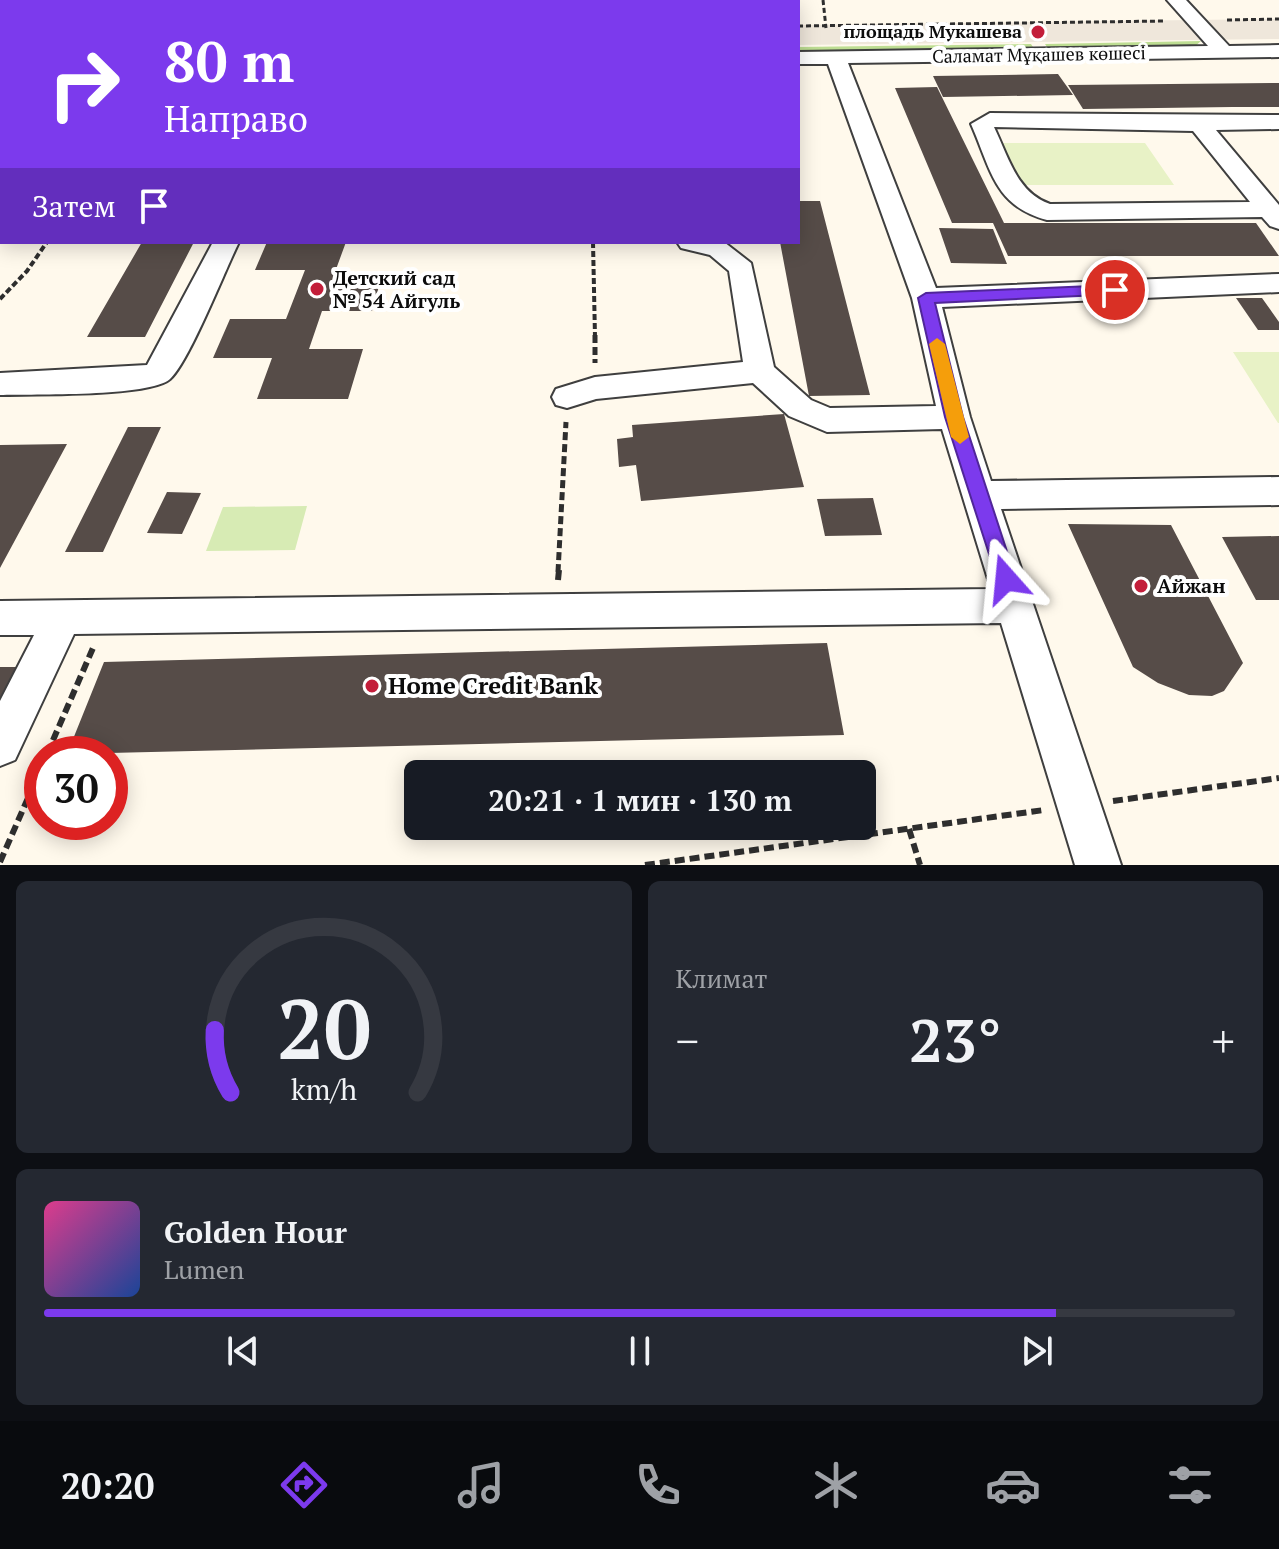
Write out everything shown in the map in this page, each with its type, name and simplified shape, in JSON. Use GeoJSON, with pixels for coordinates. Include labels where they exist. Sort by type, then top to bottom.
{"type":"FeatureCollection","features":[{"type":"Feature","properties":{"kind":"street"},"geometry":{"type":"LineString","coordinates":[[1176,0],[1224,52]]}},
{"type":"Feature","properties":{"kind":"street"},"geometry":{"type":"LineString","coordinates":[[832,46],[926,298],[954,417],[1098,865]]}},
{"type":"Feature","properties":{"kind":"street","name":"Саламат Мұқашев көшесі"},"geometry":{"type":"LineString","coordinates":[[800,57],[832,46],[1279,51]]}},
{"type":"Feature","properties":{"kind":"street"},"geometry":{"type":"LineString","coordinates":[[1274,215],[1047,212],[1025,204],[1013,192],[982,124],[990,120],[1064,119],[1101,124],[1279,122]]}},
{"type":"Feature","properties":{"kind":"street"},"geometry":{"type":"LineString","coordinates":[[1199,124],[1274,215]]}},
{"type":"Feature","properties":{"kind":"street"},"geometry":{"type":"LineString","coordinates":[[0,384],[140,379],[158,373],[168,360],[225,244]]}},
{"type":"Feature","properties":{"kind":"street"},"geometry":{"type":"LineString","coordinates":[[705,244],[732,256],[742,269],[760,371],[800,408],[827,420],[954,417]]}},
{"type":"Feature","properties":{"kind":"street"},"geometry":{"type":"LineString","coordinates":[[926,298],[1279,283]]}},
{"type":"Feature","properties":{"kind":"street"},"geometry":{"type":"LineString","coordinates":[[581,392],[760,371]]}},
{"type":"Feature","properties":{"kind":"street"},"geometry":{"type":"LineString","coordinates":[[979,495],[1279,491]]}},
{"type":"Feature","properties":{"kind":"street"},"geometry":{"type":"LineString","coordinates":[[0,618],[1015,606]]}},
{"type":"Feature","properties":{"kind":"street"},"geometry":{"type":"LineString","coordinates":[[0,745],[63,617]]}},
{"type":"Feature","properties":{"kind":"path"},"geometry":{"type":"LineString","coordinates":[[823,0],[825,25],[832,46]]}},
{"type":"Feature","properties":{"kind":"path"},"geometry":{"type":"LineString","coordinates":[[800,26],[1279,19]]}},
{"type":"Feature","properties":{"kind":"path"},"geometry":{"type":"LineString","coordinates":[[0,299],[27,271],[46,244]]}},
{"type":"Feature","properties":{"kind":"path"},"geometry":{"type":"LineString","coordinates":[[556,611],[581,392],[593,244]]}},
{"type":"Feature","properties":{"kind":"path"},"geometry":{"type":"LineString","coordinates":[[55,736],[107,616]]}},
{"type":"Feature","properties":{"kind":"path"},"geometry":{"type":"LineString","coordinates":[[645,865],[1279,778]]}},
{"type":"Feature","properties":{"kind":"path"},"geometry":{"type":"LineString","coordinates":[[0,862],[24,807]]}},
{"type":"Feature","properties":{"kind":"path"},"geometry":{"type":"LineString","coordinates":[[909,829],[920,865]]}},
{"type":"Feature","properties":{"kind":"green space"},"geometry":{"type":"Polygon","coordinates":[[[1201,41],[1193,48],[1049,50],[1045,44],[1201,41]]]}},
{"type":"Feature","properties":{"kind":"green space"},"geometry":{"type":"Polygon","coordinates":[[[1031,44],[1035,50],[800,53],[800,47],[1031,44]]]}},
{"type":"Feature","properties":{"kind":"green space"},"geometry":{"type":"Polygon","coordinates":[[[1001,143],[1145,143],[1174,185],[1021,185],[1001,143]]]}},
{"type":"Feature","properties":{"kind":"green space"},"geometry":{"type":"Polygon","coordinates":[[[1233,352],[1279,352],[1279,423],[1278,423],[1233,352]]]}},
{"type":"Feature","properties":{"kind":"green space"},"geometry":{"type":"Polygon","coordinates":[[[307,506],[295,550],[206,551],[223,507],[307,506]]]}},
{"type":"Feature","properties":{"kind":"shaded area","name":"площадь Мукашева"},"geometry":{"type":"Polygon","coordinates":[[[1279,19],[1279,39],[800,45],[800,25],[1279,19]]]}},
{"type":"Feature","properties":{"kind":"building"},"geometry":{"type":"Polygon","coordinates":[[[1058,74],[1073,95],[943,97],[933,76],[1058,74]]]}},
{"type":"Feature","properties":{"kind":"building"},"geometry":{"type":"Polygon","coordinates":[[[1279,83],[1279,107],[1083,109],[1068,85],[1279,83]]]}},
{"type":"Feature","properties":{"kind":"building"},"geometry":{"type":"Polygon","coordinates":[[[937,87],[1004,223],[1256,223],[1279,256],[1008,256],[993,223],[952,223],[895,88],[937,87]]]}},
{"type":"Feature","properties":{"kind":"building"},"geometry":{"type":"Polygon","coordinates":[[[800,201],[820,201],[870,395],[809,396],[780,244],[800,244],[800,201]]]}},
{"type":"Feature","properties":{"kind":"building"},"geometry":{"type":"Polygon","coordinates":[[[939,228],[993,229],[1007,264],[951,263],[939,228]]]}},
{"type":"Feature","properties":{"kind":"building"},"geometry":{"type":"Polygon","coordinates":[[[141,244],[193,244],[145,337],[87,337],[141,244]]]}},
{"type":"Feature","properties":{"kind":"building"},"geometry":{"type":"Polygon","coordinates":[[[266,244],[345,244],[335,272],[383,272],[372,311],[322,311],[309,349],[363,349],[348,399],[257,399],[272,358],[213,358],[230,319],[286,319],[305,270],[255,270],[266,244]]]}},
{"type":"Feature","properties":{"kind":"building"},"geometry":{"type":"Polygon","coordinates":[[[1236,298],[1262,298],[1279,322],[1279,330],[1258,330],[1236,298]]]}},
{"type":"Feature","properties":{"kind":"building"},"geometry":{"type":"Polygon","coordinates":[[[784,414],[804,487],[641,501],[636,465],[619,467],[617,439],[633,437],[632,425],[784,414]]]}},
{"type":"Feature","properties":{"kind":"building"},"geometry":{"type":"Polygon","coordinates":[[[128,427],[161,427],[103,552],[65,552],[128,427]]]}},
{"type":"Feature","properties":{"kind":"building"},"geometry":{"type":"Polygon","coordinates":[[[67,444],[0,568],[0,445],[67,444]]]}},
{"type":"Feature","properties":{"kind":"building"},"geometry":{"type":"Polygon","coordinates":[[[167,492],[201,493],[182,534],[147,533],[167,492]]]}},
{"type":"Feature","properties":{"kind":"building"},"geometry":{"type":"Polygon","coordinates":[[[873,498],[882,535],[825,536],[817,499],[873,498]]]}},
{"type":"Feature","properties":{"kind":"building"},"geometry":{"type":"Polygon","coordinates":[[[1068,524],[1171,525],[1243,663],[1224,691],[1212,696],[1189,695],[1158,683],[1133,667],[1068,524]]]}},
{"type":"Feature","properties":{"kind":"building"},"geometry":{"type":"Polygon","coordinates":[[[1279,536],[1279,600],[1256,600],[1222,537],[1279,536]]]}},
{"type":"Feature","properties":{"kind":"building"},"geometry":{"type":"Polygon","coordinates":[[[827,643],[844,735],[128,753],[128,736],[74,736],[104,662],[827,643]]]}},
{"type":"Feature","properties":{"kind":"building"},"geometry":{"type":"Polygon","coordinates":[[[0,667],[17,667],[0,699],[0,667]]]}},
{"type":"Feature","properties":{"kind":"slow traffic"},"geometry":{"type":"LineString","coordinates":[[937,344],[960,437]]}},
{"type":"Feature","properties":{"kind":"place","name":"площадь Мукашева"},"geometry":{"type":"Point","coordinates":[1038,32]}},
{"type":"Feature","properties":{"kind":"place","name":"Детский сад № 54 Айгуль"},"geometry":{"type":"Point","coordinates":[317,289]}},
{"type":"Feature","properties":{"kind":"place","name":"Айжан"},"geometry":{"type":"Point","coordinates":[1141,586]}},
{"type":"Feature","properties":{"kind":"place","name":"Home Credit Bank"},"geometry":{"type":"Point","coordinates":[372,686]}},
{"type":"Feature","properties":{"kind":"route"},"geometry":{"type":"LineString","coordinates":[[1006,579],[954,417],[926,298],[1115,290]]}}]}
